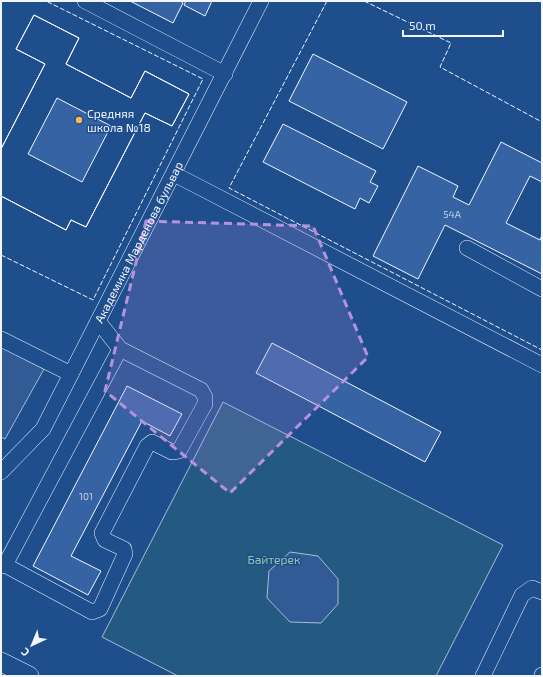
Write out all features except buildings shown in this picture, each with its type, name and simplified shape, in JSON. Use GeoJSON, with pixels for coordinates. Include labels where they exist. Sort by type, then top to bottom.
{"type":"FeatureCollection","features":[{"type":"Feature","properties":{"kind":"main road"},"geometry":{"type":"LineString","coordinates":[[1,662],[29,676]]}},
{"type":"Feature","properties":{"kind":"street"},"geometry":{"type":"LineString","coordinates":[[85,1],[224,74]]}},
{"type":"Feature","properties":{"kind":"street","name":"Академика Марденова бульвар"},"geometry":{"type":"LineString","coordinates":[[1,472],[43,429],[261,1]]}},
{"type":"Feature","properties":{"kind":"street"},"geometry":{"type":"LineString","coordinates":[[174,174],[542,365]]}},
{"type":"Feature","properties":{"kind":"street"},"geometry":{"type":"LineString","coordinates":[[467,248],[542,289]]}},
{"type":"Feature","properties":{"kind":"street"},"geometry":{"type":"LineString","coordinates":[[98,321],[120,349],[201,390],[205,397],[205,404],[179,451],[172,452],[152,442],[147,446],[102,533],[106,540],[124,549],[125,554],[100,608],[92,612],[3,566],[120,349]]}},
{"type":"Feature","properties":{"kind":"street"},"geometry":{"type":"LineString","coordinates":[[1,339],[71,374]]}},
{"type":"Feature","properties":{"kind":"street"},"geometry":{"type":"LineString","coordinates":[[482,676],[522,595],[532,588],[542,592]]}},
{"type":"Feature","properties":{"kind":"highlighted area"},"geometry":{"type":"Polygon","coordinates":[[[146,221],[313,226],[368,357],[230,493],[105,391],[146,221]]]}},
{"type":"Feature","properties":{"kind":"green space","name":"Байтерек"},"geometry":{"type":"Polygon","coordinates":[[[223,402],[503,545],[436,676],[178,676],[102,637],[223,402]]]}},
{"type":"Feature","properties":{"kind":"shaded area"},"geometry":{"type":"Polygon","coordinates":[[[1,347],[44,369],[5,439],[1,437],[1,347]]]}},
{"type":"Feature","properties":{"kind":"shaded area"},"geometry":{"type":"Polygon","coordinates":[[[290,552],[318,556],[338,579],[338,604],[321,623],[290,622],[267,598],[269,571],[290,552]]]}},
{"type":"Feature","properties":{"kind":"fence"},"geometry":{"type":"LineString","coordinates":[[1,255],[93,300],[203,79],[46,1]]}},
{"type":"Feature","properties":{"kind":"fence"},"geometry":{"type":"LineString","coordinates":[[327,1],[229,188],[542,350]]}},
{"type":"Feature","properties":{"kind":"fence"},"geometry":{"type":"LineString","coordinates":[[364,1],[451,43],[440,67],[542,122]]}},
{"type":"Feature","properties":{"kind":"place","name":"Средняя школа №18"},"geometry":{"type":"Point","coordinates":[79,120]}}]}
